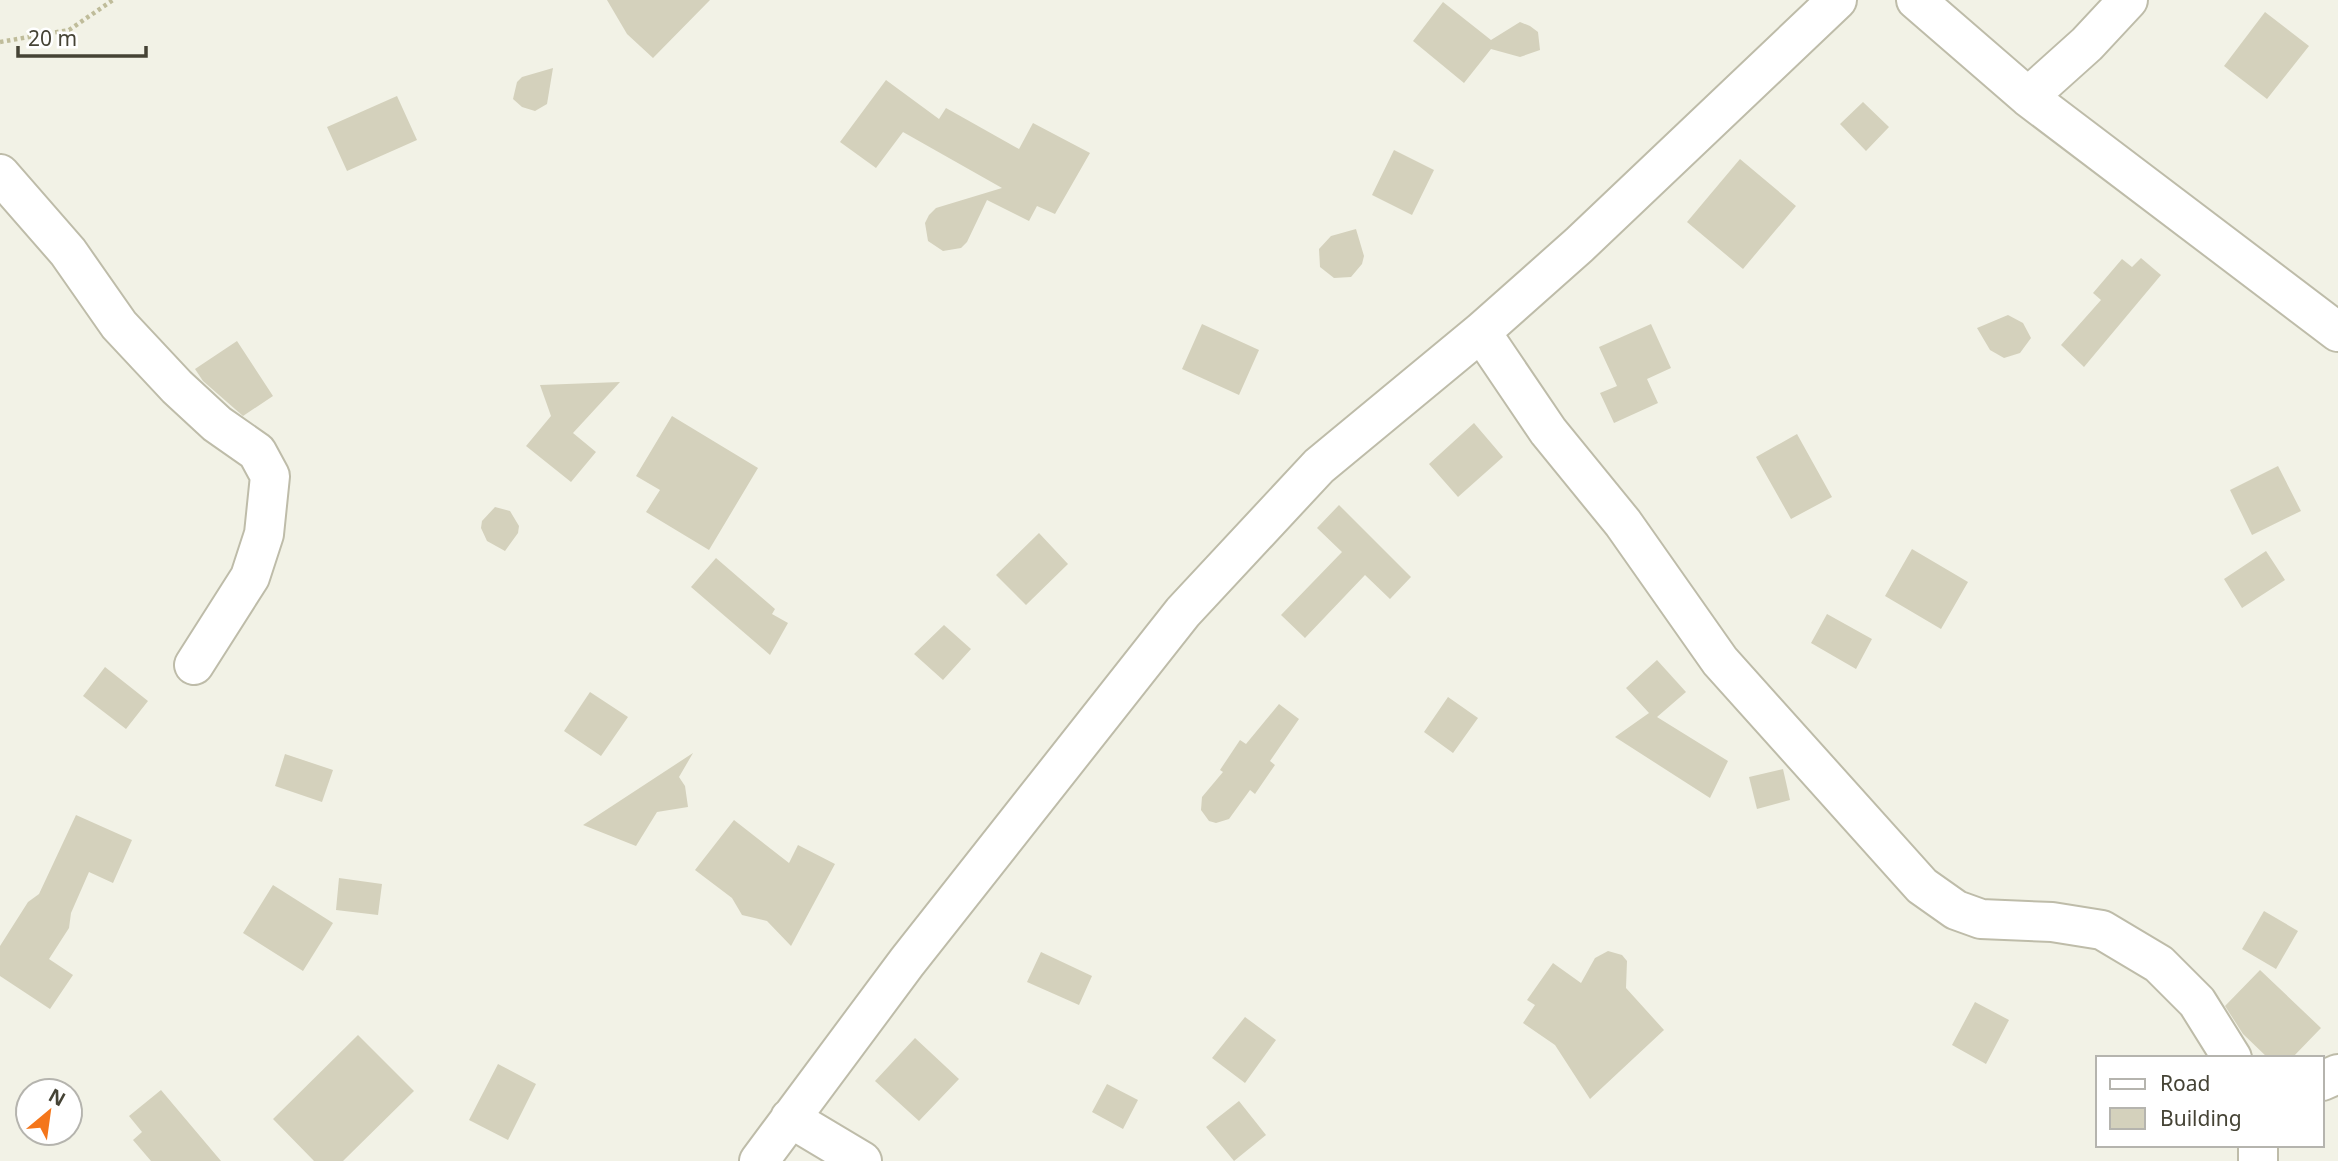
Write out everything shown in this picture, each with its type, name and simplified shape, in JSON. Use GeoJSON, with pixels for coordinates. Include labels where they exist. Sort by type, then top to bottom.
{"type":"FeatureCollection","features":[{"type":"Feature","properties":{"kind":"street"},"geometry":{"type":"LineString","coordinates":[[759,1161],[907,962],[1184,612],[1320,466],[1481,332],[1579,245],[1838,0]]}},
{"type":"Feature","properties":{"kind":"street"},"geometry":{"type":"LineString","coordinates":[[1916,0],[2028,97],[2338,332]]}},
{"type":"Feature","properties":{"kind":"street"},"geometry":{"type":"LineString","coordinates":[[2028,97],[2087,44],[2128,0]]}},
{"type":"Feature","properties":{"kind":"street"},"geometry":{"type":"LineString","coordinates":[[0,174],[68,252],[119,325],[217,424],[257,452],[270,476],[264,534],[250,577],[194,665]]}},
{"type":"Feature","properties":{"kind":"street"},"geometry":{"type":"LineString","coordinates":[[1481,332],[1548,431],[1623,523],[1720,662],[1922,886],[1956,910],[1981,919],[2052,922],[2102,930],[2159,964],[2197,1002],[2231,1056]]}},
{"type":"Feature","properties":{"kind":"street"},"geometry":{"type":"LineString","coordinates":[[790,1118],[862,1161]]}},
{"type":"Feature","properties":{"kind":"path"},"geometry":{"type":"LineString","coordinates":[[0,42],[69,30],[113,0]]}},
{"type":"Feature","properties":{"kind":"building"},"geometry":{"type":"Polygon","coordinates":[[[607,0],[710,0],[653,58],[627,34],[607,0]]]}},
{"type":"Feature","properties":{"kind":"building"},"geometry":{"type":"Polygon","coordinates":[[[1443,2],[1491,40],[1520,22],[1530,26],[1538,32],[1540,50],[1520,57],[1491,49],[1464,83],[1413,41],[1443,2]]]}},
{"type":"Feature","properties":{"kind":"building"},"geometry":{"type":"Polygon","coordinates":[[[2265,12],[2309,46],[2267,99],[2224,66],[2265,12]]]}},
{"type":"Feature","properties":{"kind":"building"},"geometry":{"type":"Polygon","coordinates":[[[553,68],[547,104],[535,111],[522,107],[513,99],[517,82],[522,77],[553,68]]]}},
{"type":"Feature","properties":{"kind":"building"},"geometry":{"type":"Polygon","coordinates":[[[886,80],[939,119],[946,108],[1019,149],[1033,123],[1090,153],[1055,214],[1037,206],[1029,221],[987,200],[967,242],[961,248],[943,251],[928,241],[925,223],[929,215],[936,208],[1002,188],[903,132],[876,168],[840,142],[886,80]]]}},
{"type":"Feature","properties":{"kind":"building"},"geometry":{"type":"Polygon","coordinates":[[[397,96],[417,140],[347,171],[327,127],[397,96]]]}},
{"type":"Feature","properties":{"kind":"building"},"geometry":{"type":"Polygon","coordinates":[[[1863,102],[1889,127],[1866,151],[1840,124],[1863,102]]]}},
{"type":"Feature","properties":{"kind":"building"},"geometry":{"type":"Polygon","coordinates":[[[1394,150],[1434,170],[1412,215],[1372,195],[1394,150]]]}},
{"type":"Feature","properties":{"kind":"building"},"geometry":{"type":"Polygon","coordinates":[[[1740,159],[1796,206],[1743,269],[1687,222],[1740,159]]]}},
{"type":"Feature","properties":{"kind":"building"},"geometry":{"type":"Polygon","coordinates":[[[1356,229],[1364,256],[1362,264],[1351,277],[1334,278],[1320,267],[1319,249],[1331,236],[1356,229]]]}},
{"type":"Feature","properties":{"kind":"building"},"geometry":{"type":"Polygon","coordinates":[[[2141,258],[2161,275],[2084,367],[2061,345],[2101,300],[2093,293],[2122,259],[2132,267],[2141,258]]]}},
{"type":"Feature","properties":{"kind":"building"},"geometry":{"type":"Polygon","coordinates":[[[2008,315],[2023,323],[2031,338],[2020,353],[2004,358],[1990,350],[1977,328],[2008,315]]]}},
{"type":"Feature","properties":{"kind":"building"},"geometry":{"type":"Polygon","coordinates":[[[1202,324],[1259,350],[1239,395],[1182,369],[1202,324]]]}},
{"type":"Feature","properties":{"kind":"building"},"geometry":{"type":"Polygon","coordinates":[[[1651,324],[1671,368],[1647,379],[1658,403],[1614,423],[1600,393],[1617,386],[1599,347],[1651,324]]]}},
{"type":"Feature","properties":{"kind":"building"},"geometry":{"type":"Polygon","coordinates":[[[237,341],[273,396],[243,416],[203,381],[195,369],[237,341]]]}},
{"type":"Feature","properties":{"kind":"building"},"geometry":{"type":"Polygon","coordinates":[[[620,382],[573,433],[596,452],[571,482],[526,446],[551,416],[540,385],[620,382]]]}},
{"type":"Feature","properties":{"kind":"building"},"geometry":{"type":"Polygon","coordinates":[[[672,416],[758,468],[709,550],[646,512],[660,490],[636,476],[672,416]]]}},
{"type":"Feature","properties":{"kind":"building"},"geometry":{"type":"Polygon","coordinates":[[[1474,423],[1503,457],[1458,497],[1429,464],[1474,423]]]}},
{"type":"Feature","properties":{"kind":"building"},"geometry":{"type":"Polygon","coordinates":[[[1797,434],[1832,497],[1791,519],[1756,457],[1797,434]]]}},
{"type":"Feature","properties":{"kind":"building"},"geometry":{"type":"Polygon","coordinates":[[[2278,466],[2301,511],[2252,535],[2230,490],[2278,466]]]}},
{"type":"Feature","properties":{"kind":"building"},"geometry":{"type":"Polygon","coordinates":[[[1339,505],[1411,577],[1390,599],[1365,575],[1305,638],[1281,615],[1342,552],[1317,528],[1339,505]]]}},
{"type":"Feature","properties":{"kind":"building"},"geometry":{"type":"Polygon","coordinates":[[[495,507],[510,511],[519,526],[518,533],[505,551],[487,541],[481,528],[482,521],[495,507]]]}},
{"type":"Feature","properties":{"kind":"building"},"geometry":{"type":"Polygon","coordinates":[[[1039,533],[1068,564],[1026,605],[996,575],[1039,533]]]}},
{"type":"Feature","properties":{"kind":"building"},"geometry":{"type":"Polygon","coordinates":[[[1912,549],[1968,582],[1941,629],[1885,596],[1912,549]]]}},
{"type":"Feature","properties":{"kind":"building"},"geometry":{"type":"Polygon","coordinates":[[[2266,551],[2285,580],[2242,608],[2224,579],[2266,551]]]}},
{"type":"Feature","properties":{"kind":"building"},"geometry":{"type":"Polygon","coordinates":[[[716,558],[775,609],[772,614],[788,623],[770,655],[691,587],[716,558]]]}},
{"type":"Feature","properties":{"kind":"building"},"geometry":{"type":"Polygon","coordinates":[[[1827,614],[1872,639],[1856,669],[1811,643],[1827,614]]]}},
{"type":"Feature","properties":{"kind":"building"},"geometry":{"type":"Polygon","coordinates":[[[944,625],[971,649],[943,680],[914,654],[944,625]]]}},
{"type":"Feature","properties":{"kind":"building"},"geometry":{"type":"Polygon","coordinates":[[[1657,660],[1686,692],[1657,717],[1728,761],[1710,798],[1615,737],[1649,713],[1626,688],[1657,660]]]}},
{"type":"Feature","properties":{"kind":"building"},"geometry":{"type":"Polygon","coordinates":[[[105,667],[148,701],[126,729],[83,696],[105,667]]]}},
{"type":"Feature","properties":{"kind":"building"},"geometry":{"type":"Polygon","coordinates":[[[590,692],[628,717],[601,756],[564,731],[590,692]]]}},
{"type":"Feature","properties":{"kind":"building"},"geometry":{"type":"Polygon","coordinates":[[[1448,697],[1478,718],[1453,753],[1424,732],[1448,697]]]}},
{"type":"Feature","properties":{"kind":"building"},"geometry":{"type":"Polygon","coordinates":[[[1279,704],[1299,719],[1270,761],[1275,765],[1255,794],[1250,790],[1229,819],[1216,823],[1209,821],[1201,810],[1202,797],[1223,772],[1220,770],[1240,740],[1246,744],[1279,704]]]}},
{"type":"Feature","properties":{"kind":"building"},"geometry":{"type":"Polygon","coordinates":[[[693,753],[679,777],[685,786],[688,807],[657,812],[636,846],[583,825],[693,753]]]}},
{"type":"Feature","properties":{"kind":"building"},"geometry":{"type":"Polygon","coordinates":[[[285,754],[333,770],[322,802],[275,786],[285,754]]]}},
{"type":"Feature","properties":{"kind":"building"},"geometry":{"type":"Polygon","coordinates":[[[1783,769],[1790,800],[1757,809],[1749,777],[1783,769]]]}},
{"type":"Feature","properties":{"kind":"building"},"geometry":{"type":"Polygon","coordinates":[[[76,815],[132,840],[113,883],[89,872],[71,913],[69,928],[49,959],[73,975],[50,1009],[0,976],[0,946],[28,902],[39,894],[76,815]]]}},
{"type":"Feature","properties":{"kind":"building"},"geometry":{"type":"Polygon","coordinates":[[[734,820],[789,863],[798,845],[835,864],[791,946],[767,921],[742,915],[732,898],[695,870],[734,820]]]}},
{"type":"Feature","properties":{"kind":"building"},"geometry":{"type":"Polygon","coordinates":[[[339,878],[382,884],[378,915],[336,910],[339,878]]]}},
{"type":"Feature","properties":{"kind":"building"},"geometry":{"type":"Polygon","coordinates":[[[273,885],[333,923],[303,971],[243,933],[273,885]]]}},
{"type":"Feature","properties":{"kind":"building"},"geometry":{"type":"Polygon","coordinates":[[[2264,911],[2298,931],[2276,969],[2242,949],[2264,911]]]}},
{"type":"Feature","properties":{"kind":"building"},"geometry":{"type":"Polygon","coordinates":[[[1608,951],[1622,955],[1627,961],[1626,988],[1664,1030],[1590,1099],[1555,1045],[1523,1023],[1535,1005],[1527,1000],[1553,963],[1581,983],[1595,958],[1608,951]]]}},
{"type":"Feature","properties":{"kind":"building"},"geometry":{"type":"Polygon","coordinates":[[[1041,952],[1092,976],[1079,1005],[1027,982],[1041,952]]]}},
{"type":"Feature","properties":{"kind":"building"},"geometry":{"type":"Polygon","coordinates":[[[2260,970],[2321,1028],[2294,1056],[2266,1056],[2243,1034],[2225,1006],[2260,970]]]}},
{"type":"Feature","properties":{"kind":"building"},"geometry":{"type":"Polygon","coordinates":[[[1975,1002],[2009,1020],[1986,1064],[1952,1045],[1975,1002]]]}},
{"type":"Feature","properties":{"kind":"building"},"geometry":{"type":"Polygon","coordinates":[[[1245,1017],[1276,1040],[1245,1083],[1212,1058],[1245,1017]]]}},
{"type":"Feature","properties":{"kind":"building"},"geometry":{"type":"Polygon","coordinates":[[[358,1035],[414,1091],[343,1161],[314,1161],[273,1119],[358,1035]]]}},
{"type":"Feature","properties":{"kind":"building"},"geometry":{"type":"Polygon","coordinates":[[[915,1038],[959,1079],[919,1121],[875,1081],[915,1038]]]}},
{"type":"Feature","properties":{"kind":"building"},"geometry":{"type":"Polygon","coordinates":[[[498,1064],[536,1084],[508,1140],[469,1120],[498,1064]]]}},
{"type":"Feature","properties":{"kind":"building"},"geometry":{"type":"Polygon","coordinates":[[[1107,1084],[1138,1100],[1123,1129],[1092,1112],[1107,1084]]]}},
{"type":"Feature","properties":{"kind":"building"},"geometry":{"type":"Polygon","coordinates":[[[161,1090],[221,1161],[151,1161],[133,1140],[142,1132],[129,1116],[161,1090]]]}},
{"type":"Feature","properties":{"kind":"building"},"geometry":{"type":"Polygon","coordinates":[[[1239,1101],[1266,1135],[1234,1161],[1206,1127],[1239,1101]]]}}]}
